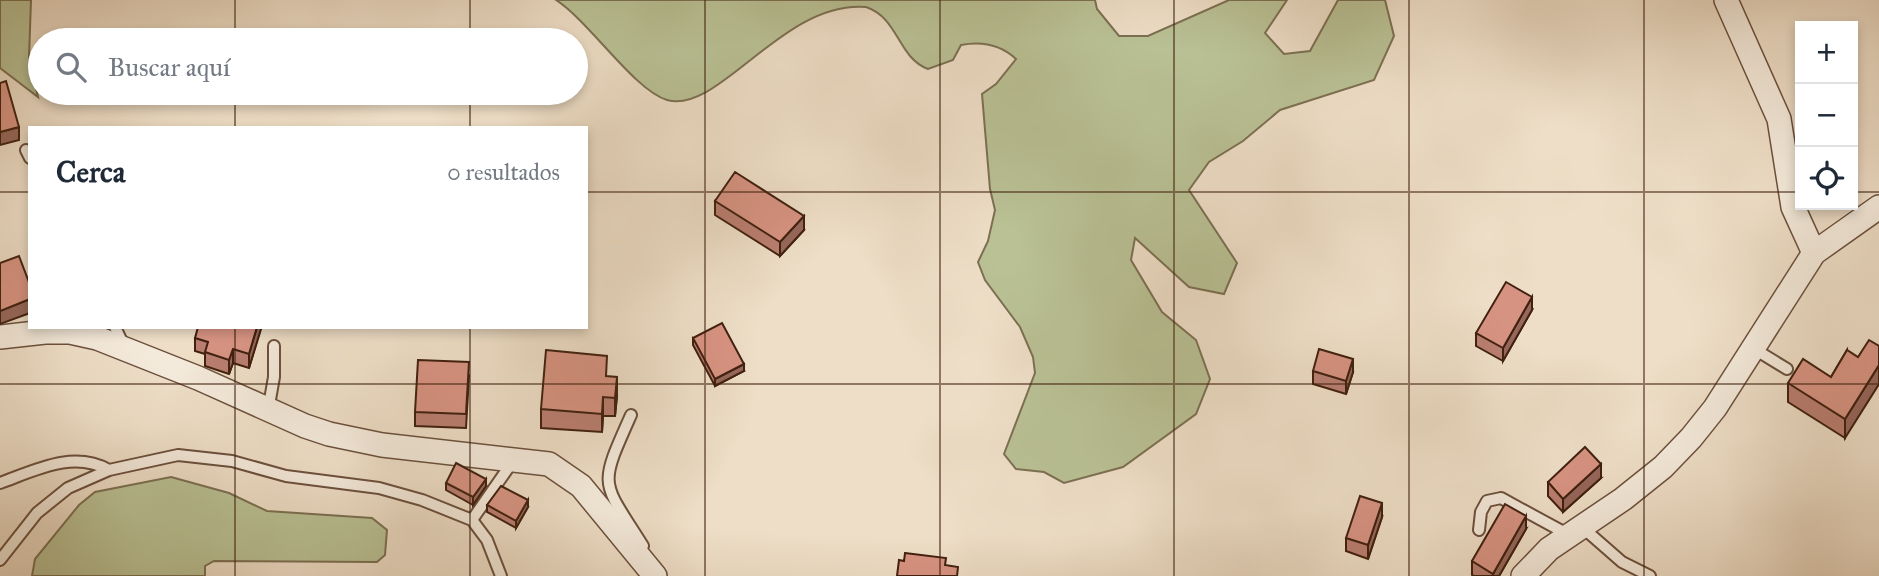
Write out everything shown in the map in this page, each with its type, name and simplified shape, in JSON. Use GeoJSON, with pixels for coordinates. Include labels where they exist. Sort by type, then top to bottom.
{"type":"FeatureCollection","features":[{"type":"Feature","properties":{"kind":"street"},"geometry":{"type":"LineString","coordinates":[[1726,0],[1779,119],[1793,206],[1814,253]]}},
{"type":"Feature","properties":{"kind":"street"},"geometry":{"type":"LineString","coordinates":[[1523,576],[1549,549],[1663,467],[1691,439],[1715,408],[1751,347],[1814,253],[1879,207]]}},
{"type":"Feature","properties":{"kind":"street"},"geometry":{"type":"LineString","coordinates":[[0,337],[70,332],[125,348],[305,426],[382,445],[549,464],[581,486],[657,576]]}},
{"type":"Feature","properties":{"kind":"lane"},"geometry":{"type":"LineString","coordinates":[[116,329],[125,348]]}},
{"type":"Feature","properties":{"kind":"lane"},"geometry":{"type":"LineString","coordinates":[[268,411],[274,377],[274,346]]}},
{"type":"Feature","properties":{"kind":"lane"},"geometry":{"type":"LineString","coordinates":[[1751,347],[1787,369]]}},
{"type":"Feature","properties":{"kind":"lane"},"geometry":{"type":"LineString","coordinates":[[631,415],[612,456],[606,477],[609,494],[657,576]]}},
{"type":"Feature","properties":{"kind":"lane"},"geometry":{"type":"LineString","coordinates":[[0,560],[37,513],[68,488],[109,470],[178,455],[232,460],[286,477],[379,488],[422,500],[472,520],[487,540],[501,576]]}},
{"type":"Feature","properties":{"kind":"lane"},"geometry":{"type":"LineString","coordinates":[[472,520],[514,458]]}},
{"type":"Feature","properties":{"kind":"lane"},"geometry":{"type":"LineString","coordinates":[[0,483],[75,459],[96,463],[109,470]]}},
{"type":"Feature","properties":{"kind":"lane"},"geometry":{"type":"LineString","coordinates":[[1479,530],[1481,512],[1487,501],[1501,498],[1576,531],[1622,562],[1650,576]]}},
{"type":"Feature","properties":{"kind":"green space"},"geometry":{"type":"Polygon","coordinates":[[[0,0],[31,0],[28,89],[0,68],[0,0]]]}},
{"type":"Feature","properties":{"kind":"green space"},"geometry":{"type":"Polygon","coordinates":[[[556,0],[1095,0],[1097,9],[1119,36],[1148,36],[1229,0],[1287,0],[1265,33],[1284,54],[1310,51],[1338,0],[1385,0],[1394,36],[1374,80],[1280,110],[1243,141],[1209,162],[1189,190],[1237,263],[1224,294],[1189,287],[1135,238],[1131,260],[1162,312],[1196,340],[1210,379],[1196,414],[1123,467],[1064,483],[1044,472],[1016,469],[1004,454],[1035,373],[1033,357],[1020,327],[985,280],[978,262],[988,241],[995,210],[990,189],[982,94],[996,84],[1016,59],[997,47],[969,44],[961,45],[953,60],[928,69],[910,56],[892,28],[877,12],[866,7],[836,10],[807,21],[780,37],[708,91],[687,100],[667,100],[654,94],[626,70],[569,10],[556,0]]]}},
{"type":"Feature","properties":{"kind":"green space"},"geometry":{"type":"Polygon","coordinates":[[[171,477],[229,493],[267,511],[372,518],[387,530],[385,555],[377,562],[214,561],[205,566],[205,576],[32,576],[35,559],[79,505],[95,492],[171,477]]]}},
{"type":"Feature","properties":{"kind":"building"},"geometry":{"type":"Polygon","coordinates":[[[6,81],[19,127],[0,132],[0,83],[6,81]]]}},
{"type":"Feature","properties":{"kind":"building"},"geometry":{"type":"Polygon","coordinates":[[[735,172],[804,216],[780,242],[715,201],[735,172]]]}},
{"type":"Feature","properties":{"kind":"building"},"geometry":{"type":"Polygon","coordinates":[[[19,256],[28,280],[28,300],[0,311],[0,263],[19,256]]]}},
{"type":"Feature","properties":{"kind":"building"},"geometry":{"type":"Polygon","coordinates":[[[1506,282],[1532,297],[1503,348],[1476,333],[1506,282]]]}},
{"type":"Feature","properties":{"kind":"building"},"geometry":{"type":"Polygon","coordinates":[[[722,323],[744,364],[715,379],[693,338],[722,323]]]}},
{"type":"Feature","properties":{"kind":"building"},"geometry":{"type":"Polygon","coordinates":[[[197,329],[256,329],[249,354],[233,349],[229,360],[205,352],[208,342],[195,338],[197,329]]]}},
{"type":"Feature","properties":{"kind":"building"},"geometry":{"type":"Polygon","coordinates":[[[1869,340],[1879,346],[1879,365],[1845,419],[1788,383],[1803,359],[1831,377],[1847,350],[1858,357],[1869,340]]]}},
{"type":"Feature","properties":{"kind":"building"},"geometry":{"type":"Polygon","coordinates":[[[1319,349],[1353,359],[1346,381],[1313,371],[1319,349]]]}},
{"type":"Feature","properties":{"kind":"building"},"geometry":{"type":"Polygon","coordinates":[[[546,350],[607,356],[606,376],[617,377],[615,398],[603,397],[602,414],[541,409],[546,350]]]}},
{"type":"Feature","properties":{"kind":"building"},"geometry":{"type":"Polygon","coordinates":[[[418,360],[469,362],[466,414],[415,412],[418,360]]]}},
{"type":"Feature","properties":{"kind":"building"},"geometry":{"type":"Polygon","coordinates":[[[1585,447],[1601,464],[1563,499],[1548,482],[1585,447]]]}},
{"type":"Feature","properties":{"kind":"building"},"geometry":{"type":"Polygon","coordinates":[[[456,463],[486,479],[473,497],[446,483],[456,463]]]}},
{"type":"Feature","properties":{"kind":"building"},"geometry":{"type":"Polygon","coordinates":[[[501,486],[528,500],[516,521],[487,505],[501,486]]]}},
{"type":"Feature","properties":{"kind":"building"},"geometry":{"type":"Polygon","coordinates":[[[1360,496],[1382,503],[1368,545],[1346,538],[1360,496]]]}},
{"type":"Feature","properties":{"kind":"building"},"geometry":{"type":"Polygon","coordinates":[[[1505,504],[1526,516],[1493,574],[1472,561],[1505,504]]]}},
{"type":"Feature","properties":{"kind":"building"},"geometry":{"type":"Polygon","coordinates":[[[905,553],[946,558],[945,565],[958,567],[957,576],[897,576],[899,560],[904,561],[905,553]]]}}]}
